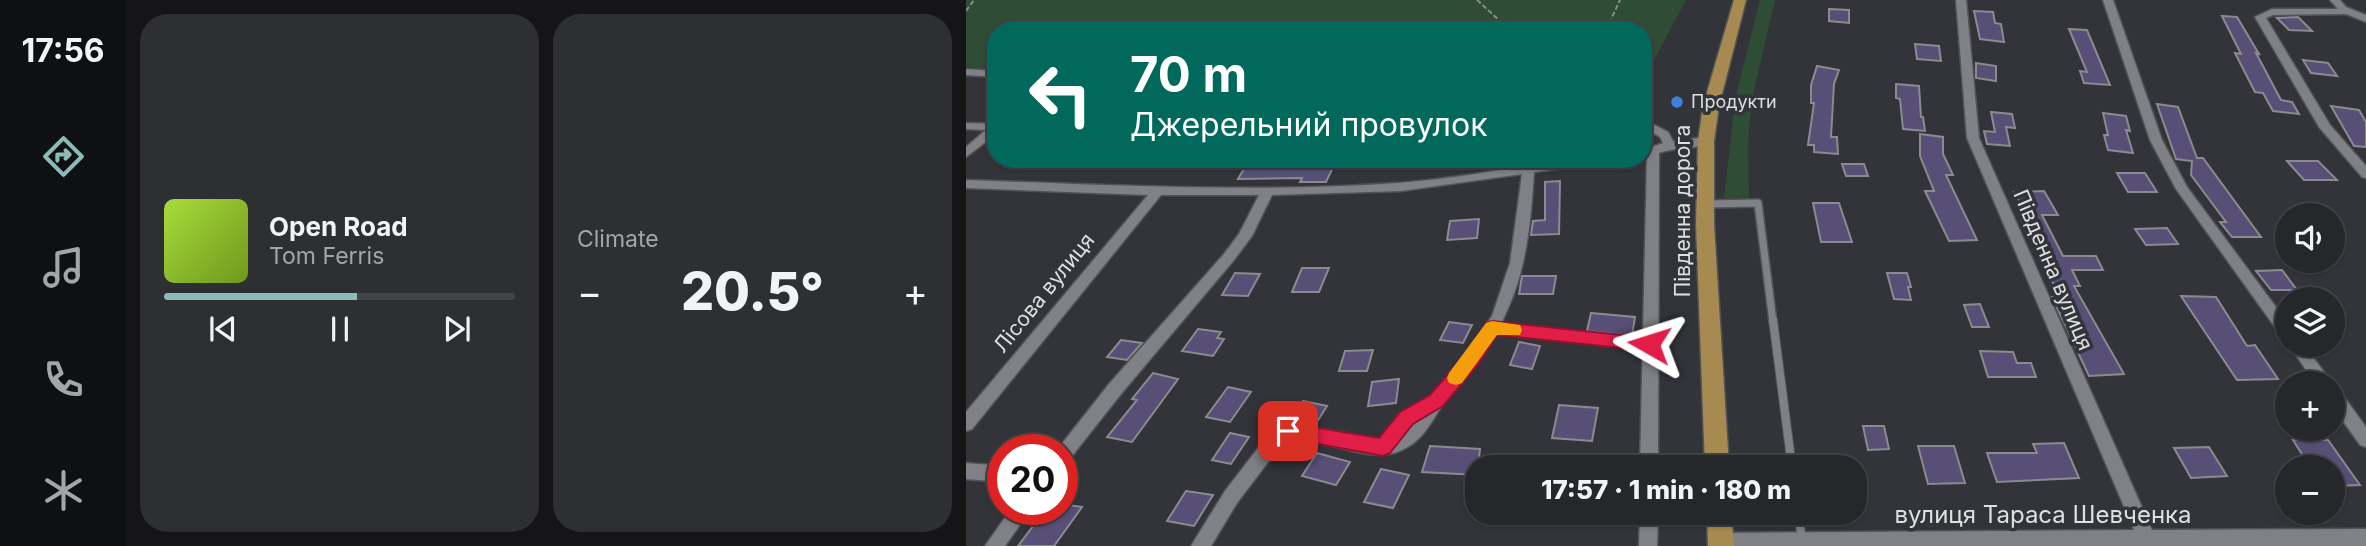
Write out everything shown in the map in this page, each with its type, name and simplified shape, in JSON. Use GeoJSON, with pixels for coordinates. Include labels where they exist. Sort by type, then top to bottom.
{"type":"FeatureCollection","features":[{"type":"Feature","properties":{"kind":"highway","name":"Південна дорога"},"geometry":{"type":"LineString","coordinates":[[1716,455],[1705,204],[1706,141],[1711,106],[1740,0]]}},
{"type":"Feature","properties":{"kind":"highway"},"geometry":{"type":"LineString","coordinates":[[1720,525],[1721,544]]}},
{"type":"Feature","properties":{"kind":"street","name":"Південна вулиця"},"geometry":{"type":"LineString","coordinates":[[1961,0],[1973,138],[2147,542]]}},
{"type":"Feature","properties":{"kind":"street"},"geometry":{"type":"LineString","coordinates":[[2108,0],[2155,140],[2182,189],[2275,317]]}},
{"type":"Feature","properties":{"kind":"street"},"geometry":{"type":"LineString","coordinates":[[2335,0],[2343,9],[2366,19]]}},
{"type":"Feature","properties":{"kind":"street"},"geometry":{"type":"LineString","coordinates":[[2343,9],[2338,13],[2272,12],[2260,17],[2325,127],[2366,174]]}},
{"type":"Feature","properties":{"kind":"street"},"geometry":{"type":"LineString","coordinates":[[966,72],[987,73]]}},
{"type":"Feature","properties":{"kind":"street"},"geometry":{"type":"LineString","coordinates":[[966,126],[987,127]]}},
{"type":"Feature","properties":{"kind":"street"},"geometry":{"type":"LineString","coordinates":[[1652,128],[1664,135],[1670,145]]}},
{"type":"Feature","properties":{"kind":"street"},"geometry":{"type":"LineString","coordinates":[[966,153],[987,135]]}},
{"type":"Feature","properties":{"kind":"street"},"geometry":{"type":"LineString","coordinates":[[1652,151],[1670,145],[1706,141]]}},
{"type":"Feature","properties":{"kind":"street"},"geometry":{"type":"LineString","coordinates":[[966,184],[1158,191],[1401,187],[1541,168]]}},
{"type":"Feature","properties":{"kind":"street"},"geometry":{"type":"LineString","coordinates":[[1648,168],[1649,455]]}},
{"type":"Feature","properties":{"kind":"street"},"geometry":{"type":"LineString","coordinates":[[1200,546],[1272,439],[1282,432],[1383,447],[1406,418],[1437,400],[1471,360],[1506,300],[1525,214],[1528,170]]}},
{"type":"Feature","properties":{"kind":"street"},"geometry":{"type":"LineString","coordinates":[[1078,436],[1229,257],[1245,236],[1268,190]]}},
{"type":"Feature","properties":{"kind":"street","name":"Лісова вулиця"},"geometry":{"type":"LineString","coordinates":[[966,424],[1158,191]]}},
{"type":"Feature","properties":{"kind":"street"},"geometry":{"type":"LineString","coordinates":[[2345,411],[2366,440]]}},
{"type":"Feature","properties":{"kind":"street"},"geometry":{"type":"LineString","coordinates":[[966,471],[987,473]]}},
{"type":"Feature","properties":{"kind":"street"},"geometry":{"type":"LineString","coordinates":[[994,546],[1010,525]]}},
{"type":"Feature","properties":{"kind":"street"},"geometry":{"type":"LineString","coordinates":[[1648,525],[1648,546]]}},
{"type":"Feature","properties":{"kind":"street","name":"вулиця Тараса Шевченка"},"geometry":{"type":"LineString","coordinates":[[1721,544],[2366,538]]}},
{"type":"Feature","properties":{"kind":"lane"},"geometry":{"type":"LineString","coordinates":[[1705,204],[1758,204],[1790,455]]}},
{"type":"Feature","properties":{"kind":"lane"},"geometry":{"type":"LineString","coordinates":[[1492,328],[1649,344]]}},
{"type":"Feature","properties":{"kind":"lane"},"geometry":{"type":"LineString","coordinates":[[1800,525],[1802,544]]}},
{"type":"Feature","properties":{"kind":"path"},"geometry":{"type":"LineString","coordinates":[[966,11],[974,0]]}},
{"type":"Feature","properties":{"kind":"path"},"geometry":{"type":"LineString","coordinates":[[1477,0],[1500,21]]}},
{"type":"Feature","properties":{"kind":"path"},"geometry":{"type":"LineString","coordinates":[[1610,21],[1620,0]]}},
{"type":"Feature","properties":{"kind":"green space"},"geometry":{"type":"Polygon","coordinates":[[[966,0],[1686,0],[1652,64],[1652,21],[987,21],[987,68],[966,67],[966,0]]]}},
{"type":"Feature","properties":{"kind":"green space"},"geometry":{"type":"Polygon","coordinates":[[[1760,0],[1775,0],[1752,99],[1748,143],[1749,198],[1724,198],[1735,99],[1760,0]]]}},
{"type":"Feature","properties":{"kind":"building"},"geometry":{"type":"Polygon","coordinates":[[[1829,9],[1849,10],[1849,23],[1829,21],[1829,9]]]}},
{"type":"Feature","properties":{"kind":"building"},"geometry":{"type":"Polygon","coordinates":[[[1974,11],[1993,12],[1995,23],[2001,24],[2004,42],[1980,39],[1974,11]]]}},
{"type":"Feature","properties":{"kind":"building"},"geometry":{"type":"Polygon","coordinates":[[[2222,16],[2237,17],[2259,54],[2256,53],[2281,100],[2292,102],[2299,114],[2273,111],[2263,93],[2255,92],[2235,53],[2241,54],[2222,16]]]}},
{"type":"Feature","properties":{"kind":"building"},"geometry":{"type":"Polygon","coordinates":[[[2298,17],[2312,31],[2289,30],[2277,18],[2298,17]]]}},
{"type":"Feature","properties":{"kind":"building"},"geometry":{"type":"Polygon","coordinates":[[[2069,29],[2087,30],[2110,85],[2084,83],[2080,71],[2087,72],[2069,29]]]}},
{"type":"Feature","properties":{"kind":"building"},"geometry":{"type":"Polygon","coordinates":[[[1915,44],[1939,46],[1941,61],[1917,59],[1915,44]]]}},
{"type":"Feature","properties":{"kind":"building"},"geometry":{"type":"Polygon","coordinates":[[[2303,60],[2328,63],[2337,76],[2311,73],[2303,60]]]}},
{"type":"Feature","properties":{"kind":"building"},"geometry":{"type":"Polygon","coordinates":[[[1976,63],[1996,66],[1996,81],[1976,78],[1976,63]]]}},
{"type":"Feature","properties":{"kind":"building"},"geometry":{"type":"Polygon","coordinates":[[[1817,66],[1839,70],[1834,84],[1831,137],[1837,137],[1838,154],[1814,152],[1814,145],[1808,145],[1814,103],[1811,103],[1811,85],[1817,66]]]}},
{"type":"Feature","properties":{"kind":"building"},"geometry":{"type":"Polygon","coordinates":[[[1896,84],[1919,86],[1921,117],[1925,131],[1903,129],[1900,99],[1896,98],[1896,84]]]}},
{"type":"Feature","properties":{"kind":"building"},"geometry":{"type":"Polygon","coordinates":[[[2157,104],[2178,107],[2197,158],[2203,158],[2261,237],[2232,237],[2220,222],[2226,222],[2191,175],[2192,161],[2176,159],[2157,104]]]}},
{"type":"Feature","properties":{"kind":"building"},"geometry":{"type":"Polygon","coordinates":[[[2331,106],[2359,110],[2366,122],[2366,147],[2354,146],[2331,106]]]}},
{"type":"Feature","properties":{"kind":"building"},"geometry":{"type":"Polygon","coordinates":[[[1991,112],[2012,114],[2015,128],[2006,127],[2010,146],[1987,144],[1984,131],[1995,132],[1991,112]]]}},
{"type":"Feature","properties":{"kind":"building"},"geometry":{"type":"Polygon","coordinates":[[[2103,113],[2126,116],[2130,131],[2126,130],[2133,153],[2108,150],[2103,113]]]}},
{"type":"Feature","properties":{"kind":"building"},"geometry":{"type":"Polygon","coordinates":[[[1920,134],[1943,137],[1943,154],[1953,175],[1946,175],[1977,240],[1949,241],[1925,191],[1934,191],[1920,156],[1920,134]]]}},
{"type":"Feature","properties":{"kind":"building"},"geometry":{"type":"Polygon","coordinates":[[[2287,161],[2318,161],[2337,180],[2304,180],[2287,161]]]}},
{"type":"Feature","properties":{"kind":"building"},"geometry":{"type":"Polygon","coordinates":[[[1842,164],[1864,164],[1868,176],[1846,176],[1842,164]]]}},
{"type":"Feature","properties":{"kind":"building"},"geometry":{"type":"Polygon","coordinates":[[[1244,168],[1333,168],[1326,182],[1300,182],[1302,178],[1238,179],[1244,168]]]}},
{"type":"Feature","properties":{"kind":"building"},"geometry":{"type":"Polygon","coordinates":[[[2117,173],[2145,173],[2157,192],[2128,192],[2117,173]]]}},
{"type":"Feature","properties":{"kind":"building"},"geometry":{"type":"Polygon","coordinates":[[[1560,181],[1559,234],[1531,235],[1533,221],[1545,220],[1545,182],[1560,181]]]}},
{"type":"Feature","properties":{"kind":"building"},"geometry":{"type":"Polygon","coordinates":[[[2044,191],[2058,215],[2042,215],[2063,256],[2096,256],[2103,270],[2072,270],[2080,286],[2074,286],[2124,374],[2089,376],[2052,297],[2060,297],[2022,221],[2030,221],[2014,192],[2044,191]]]}},
{"type":"Feature","properties":{"kind":"building"},"geometry":{"type":"Polygon","coordinates":[[[1813,203],[1839,203],[1852,242],[1821,242],[1813,203]]]}},
{"type":"Feature","properties":{"kind":"building"},"geometry":{"type":"Polygon","coordinates":[[[1479,219],[1477,238],[1447,240],[1450,221],[1479,219]]]}},
{"type":"Feature","properties":{"kind":"building"},"geometry":{"type":"Polygon","coordinates":[[[2167,228],[2178,244],[2146,245],[2135,229],[2167,228]]]}},
{"type":"Feature","properties":{"kind":"building"},"geometry":{"type":"Polygon","coordinates":[[[1302,268],[1329,268],[1319,292],[1292,292],[1302,268]]]}},
{"type":"Feature","properties":{"kind":"building"},"geometry":{"type":"Polygon","coordinates":[[[2256,271],[2284,273],[2295,287],[2275,287],[2275,290],[2271,290],[2256,271]]]}},
{"type":"Feature","properties":{"kind":"building"},"geometry":{"type":"Polygon","coordinates":[[[1235,273],[1260,274],[1248,296],[1222,295],[1235,273]]]}},
{"type":"Feature","properties":{"kind":"building"},"geometry":{"type":"Polygon","coordinates":[[[1887,273],[1907,273],[1911,300],[1894,299],[1887,273]]]}},
{"type":"Feature","properties":{"kind":"building"},"geometry":{"type":"Polygon","coordinates":[[[1522,276],[1556,276],[1553,294],[1519,294],[1522,276]]]}},
{"type":"Feature","properties":{"kind":"building"},"geometry":{"type":"Polygon","coordinates":[[[2181,296],[2216,297],[2247,346],[2255,345],[2275,375],[2275,379],[2237,380],[2181,296]]]}},
{"type":"Feature","properties":{"kind":"building"},"geometry":{"type":"Polygon","coordinates":[[[1980,304],[1989,327],[1972,327],[1964,305],[1980,304]]]}},
{"type":"Feature","properties":{"kind":"building"},"geometry":{"type":"Polygon","coordinates":[[[1591,313],[1635,317],[1632,336],[1587,331],[1591,313]]]}},
{"type":"Feature","properties":{"kind":"building"},"geometry":{"type":"Polygon","coordinates":[[[1449,322],[1472,325],[1463,343],[1440,340],[1449,322]]]}},
{"type":"Feature","properties":{"kind":"building"},"geometry":{"type":"Polygon","coordinates":[[[1198,329],[1221,332],[1217,338],[1224,339],[1213,356],[1182,351],[1198,329]]]}},
{"type":"Feature","properties":{"kind":"building"},"geometry":{"type":"Polygon","coordinates":[[[1121,340],[1142,343],[1127,360],[1107,357],[1121,340]]]}},
{"type":"Feature","properties":{"kind":"building"},"geometry":{"type":"Polygon","coordinates":[[[1519,342],[1540,346],[1532,369],[1510,365],[1519,342]]]}},
{"type":"Feature","properties":{"kind":"building"},"geometry":{"type":"Polygon","coordinates":[[[1373,350],[1367,371],[1339,371],[1345,351],[1373,350]]]}},
{"type":"Feature","properties":{"kind":"building"},"geometry":{"type":"Polygon","coordinates":[[[1980,351],[2013,352],[2017,363],[2031,363],[2036,377],[1988,377],[1980,351]]]}},
{"type":"Feature","properties":{"kind":"building"},"geometry":{"type":"Polygon","coordinates":[[[1153,373],[1178,379],[1132,442],[1107,437],[1137,400],[1132,399],[1153,373]]]}},
{"type":"Feature","properties":{"kind":"building"},"geometry":{"type":"Polygon","coordinates":[[[1399,379],[1396,403],[1368,406],[1372,382],[1399,379]]]}},
{"type":"Feature","properties":{"kind":"building"},"geometry":{"type":"Polygon","coordinates":[[[1228,387],[1251,392],[1230,422],[1206,417],[1228,387]]]}},
{"type":"Feature","properties":{"kind":"building"},"geometry":{"type":"Polygon","coordinates":[[[1303,401],[1327,406],[1317,422],[1293,417],[1303,401]]]}},
{"type":"Feature","properties":{"kind":"building"},"geometry":{"type":"Polygon","coordinates":[[[1559,405],[1598,408],[1592,441],[1552,438],[1559,405]]]}},
{"type":"Feature","properties":{"kind":"building"},"geometry":{"type":"Polygon","coordinates":[[[1863,426],[1884,426],[1889,449],[1868,450],[1863,426]]]}},
{"type":"Feature","properties":{"kind":"building"},"geometry":{"type":"Polygon","coordinates":[[[1230,433],[1249,437],[1231,464],[1212,460],[1230,433]]]}},
{"type":"Feature","properties":{"kind":"building"},"geometry":{"type":"Polygon","coordinates":[[[2294,441],[2329,441],[2339,455],[2302,455],[2294,441]]]}},
{"type":"Feature","properties":{"kind":"building"},"geometry":{"type":"Polygon","coordinates":[[[2064,443],[2079,478],[1997,482],[1987,453],[2037,453],[2033,444],[2064,443]]]}},
{"type":"Feature","properties":{"kind":"building"},"geometry":{"type":"Polygon","coordinates":[[[1430,446],[1480,449],[1479,455],[1465,455],[1465,474],[1422,472],[1430,446]]]}},
{"type":"Feature","properties":{"kind":"building"},"geometry":{"type":"Polygon","coordinates":[[[1918,446],[1954,446],[1965,483],[1928,484],[1918,446]]]}},
{"type":"Feature","properties":{"kind":"building"},"geometry":{"type":"Polygon","coordinates":[[[2209,447],[2227,476],[2191,478],[2174,448],[2209,447]]]}},
{"type":"Feature","properties":{"kind":"building"},"geometry":{"type":"Polygon","coordinates":[[[1317,453],[1350,462],[1336,485],[1302,476],[1317,453]]]}},
{"type":"Feature","properties":{"kind":"building"},"geometry":{"type":"Polygon","coordinates":[[[2345,464],[2360,485],[2345,486],[2345,464]]]}},
{"type":"Feature","properties":{"kind":"building"},"geometry":{"type":"Polygon","coordinates":[[[1381,469],[1409,475],[1393,508],[1364,502],[1381,469]]]}},
{"type":"Feature","properties":{"kind":"building"},"geometry":{"type":"Polygon","coordinates":[[[1186,491],[1213,495],[1194,526],[1167,521],[1186,491]]]}},
{"type":"Feature","properties":{"kind":"building"},"geometry":{"type":"Polygon","coordinates":[[[1034,525],[1069,525],[1054,546],[1018,546],[1034,525]]]}},
{"type":"Feature","properties":{"kind":"slow traffic"},"geometry":{"type":"LineString","coordinates":[[1456,378],[1492,328],[1513,330]]}},
{"type":"Feature","properties":{"kind":"place","name":"Продукти"},"geometry":{"type":"Point","coordinates":[1677,102]}},
{"type":"Feature","properties":{"kind":"route"},"geometry":{"type":"LineString","coordinates":[[1288,431],[1383,447],[1406,418],[1437,400],[1471,360],[1492,328],[1649,344]]}}]}
